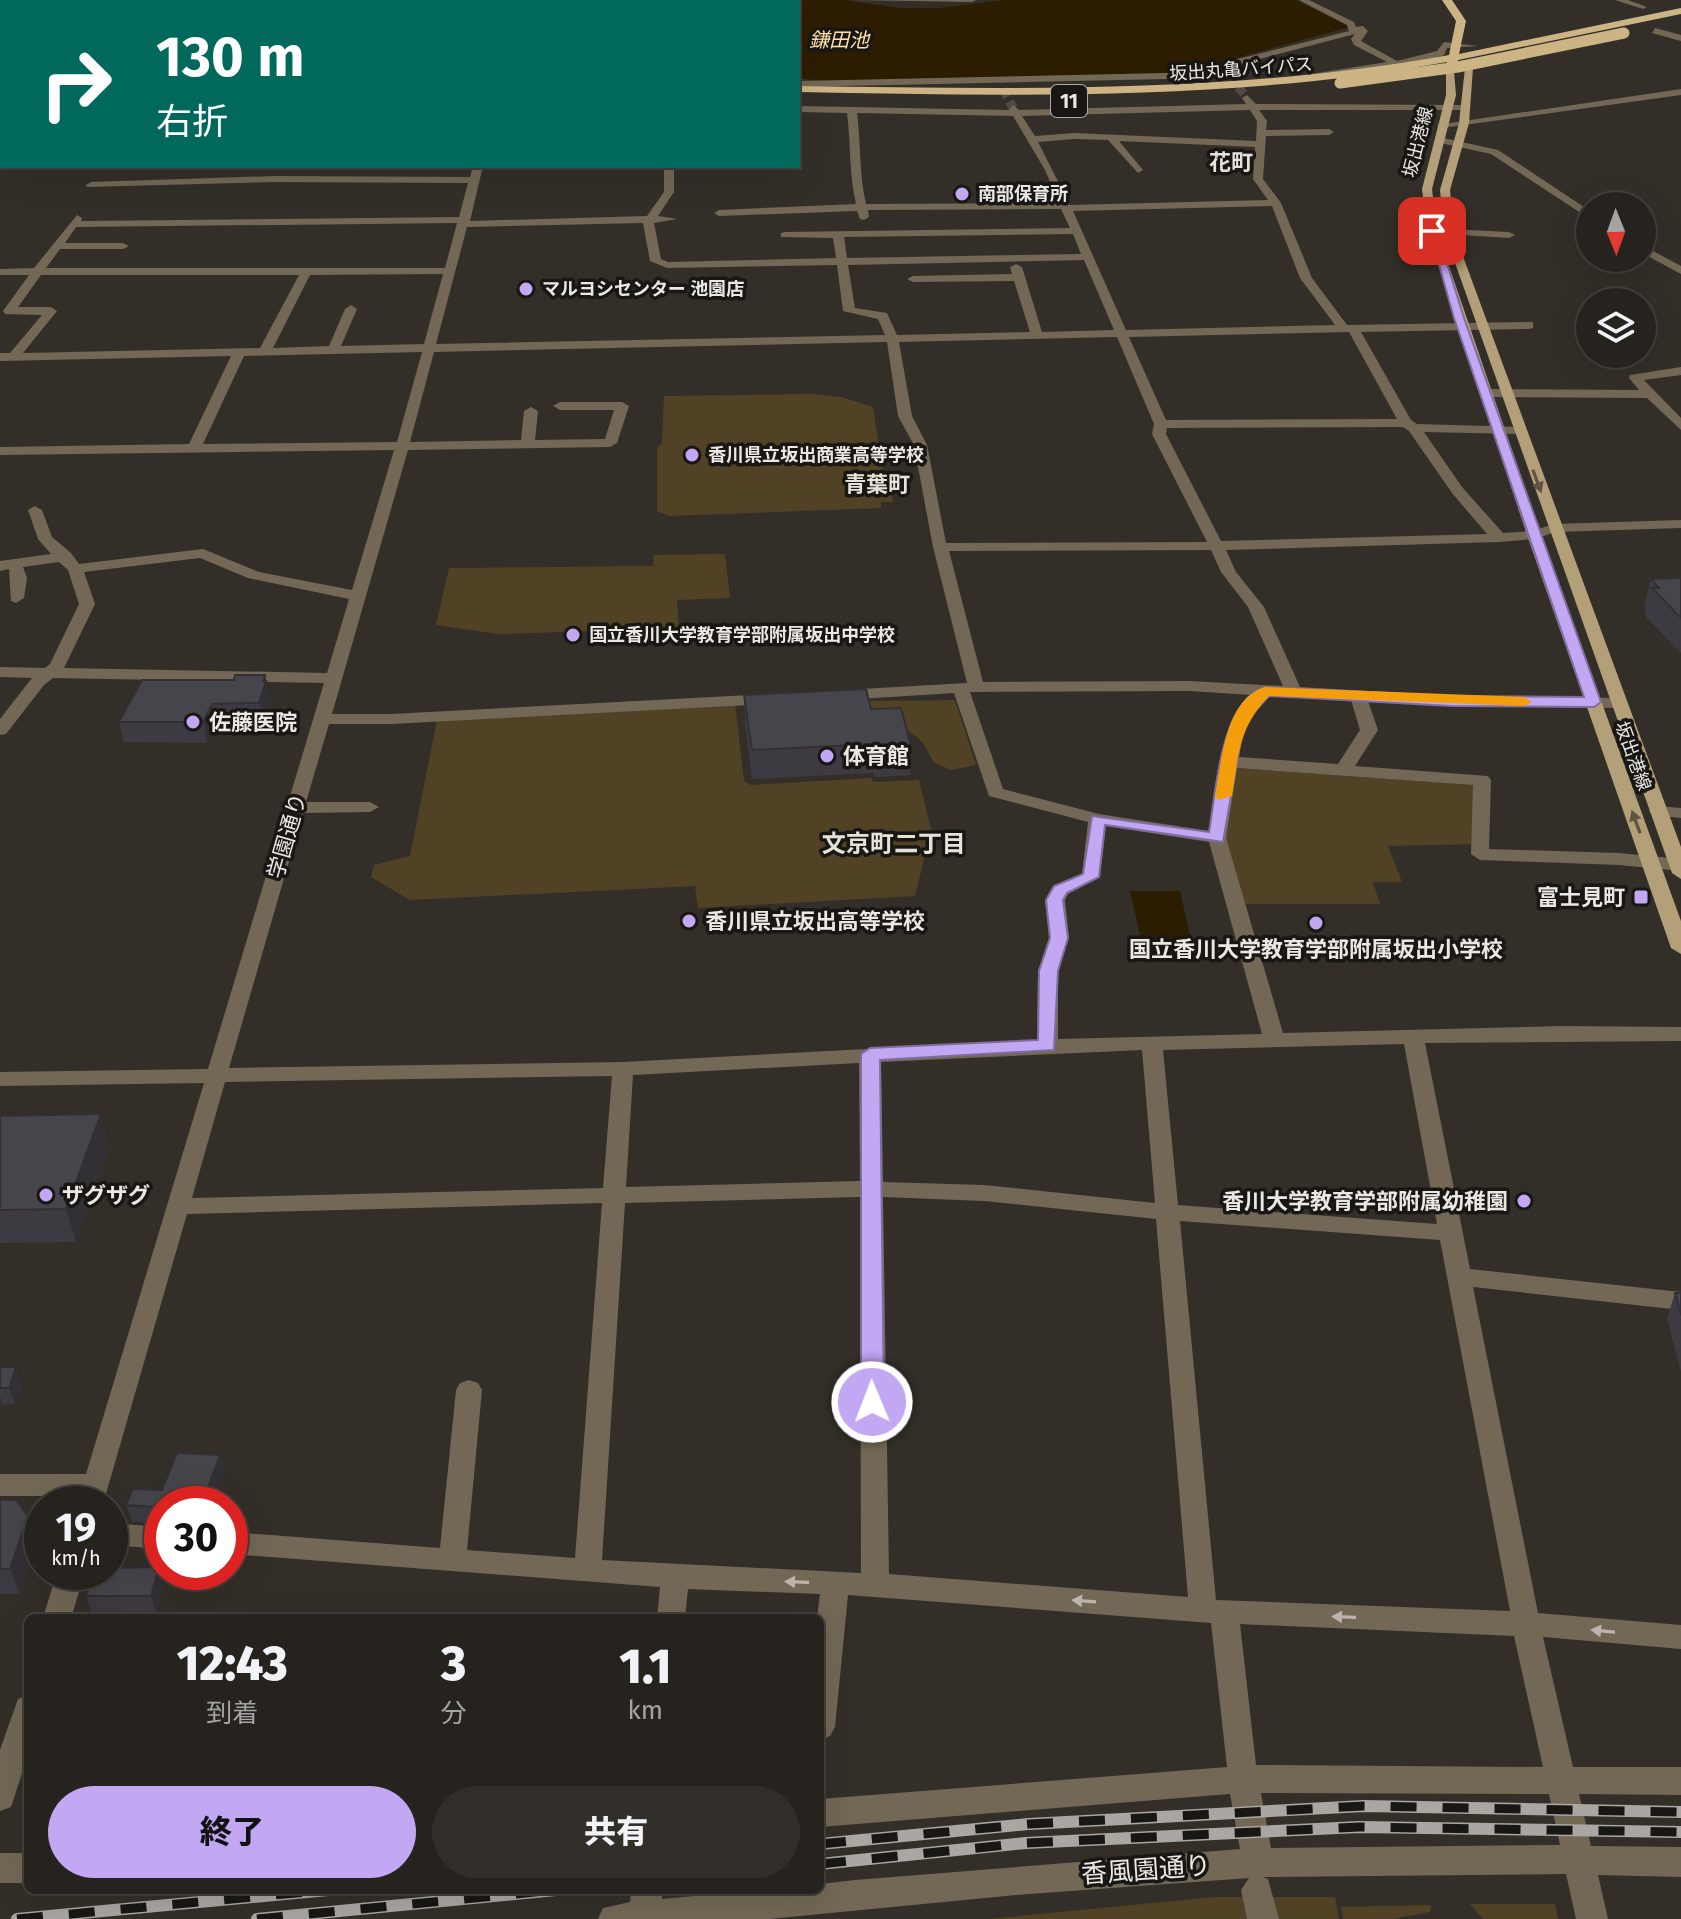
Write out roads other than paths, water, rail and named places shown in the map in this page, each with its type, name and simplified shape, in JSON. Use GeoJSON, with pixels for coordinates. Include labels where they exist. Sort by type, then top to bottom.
{"type":"FeatureCollection","features":[{"type":"Feature","properties":{"kind":"highway"},"geometry":{"type":"LineString","coordinates":[[1447,0],[1461,21],[1450,76]]}},
{"type":"Feature","properties":{"kind":"highway"},"geometry":{"type":"LineString","coordinates":[[1460,0],[1470,10]]}},
{"type":"Feature","properties":{"kind":"highway"},"geometry":{"type":"LineString","coordinates":[[800,92],[1067,93],[1239,88],[1450,76],[1469,68],[1655,31],[1681,18]]}},
{"type":"Feature","properties":{"kind":"highway"},"geometry":{"type":"LineString","coordinates":[[800,92],[947,104],[1076,104],[1239,88],[1452,59],[1479,46],[1500,49],[1681,18]]}},
{"type":"Feature","properties":{"kind":"highway","name":"坂出丸亀バイパス"},"geometry":{"type":"LineString","coordinates":[[800,92],[1055,101],[1232,93],[1458,67],[1681,18]]}},
{"type":"Feature","properties":{"kind":"highway"},"geometry":{"type":"LineString","coordinates":[[1469,68],[1476,27]]}},
{"type":"Feature","properties":{"kind":"main road","name":"坂出港線"},"geometry":{"type":"LineString","coordinates":[[1469,68],[1464,123],[1445,190],[1449,232],[1504,393],[1680,868]]}},
{"type":"Feature","properties":{"kind":"main road","name":"坂出港線"},"geometry":{"type":"LineString","coordinates":[[1450,76],[1447,106],[1427,189],[1432,231],[1534,535],[1681,948]]}},
{"type":"Feature","properties":{"kind":"street"},"geometry":{"type":"LineString","coordinates":[[856,0],[972,0]]}},
{"type":"Feature","properties":{"kind":"street"},"geometry":{"type":"LineString","coordinates":[[1303,0],[1364,31],[1355,39],[1357,43],[1398,65]]}},
{"type":"Feature","properties":{"kind":"street"},"geometry":{"type":"LineString","coordinates":[[1619,0],[1643,7]]}},
{"type":"Feature","properties":{"kind":"street"},"geometry":{"type":"LineString","coordinates":[[800,92],[914,81],[1180,74],[1348,34],[1355,30],[1352,25]]}},
{"type":"Feature","properties":{"kind":"street"},"geometry":{"type":"LineString","coordinates":[[1655,31],[1681,38]]}},
{"type":"Feature","properties":{"kind":"street"},"geometry":{"type":"LineString","coordinates":[[1310,76],[1398,65],[1441,53],[1444,45],[1474,47]]}},
{"type":"Feature","properties":{"kind":"street"},"geometry":{"type":"LineString","coordinates":[[914,81],[994,85],[1003,89]]}},
{"type":"Feature","properties":{"kind":"street"},"geometry":{"type":"LineString","coordinates":[[1239,88],[1256,107],[1262,121],[1262,158],[1258,179],[1276,203],[1306,278],[1349,329],[1410,426],[1457,490],[1499,538]]}},
{"type":"Feature","properties":{"kind":"street"},"geometry":{"type":"LineString","coordinates":[[1441,133],[1464,123],[1681,92]]}},
{"type":"Feature","properties":{"kind":"street"},"geometry":{"type":"LineString","coordinates":[[800,109],[1015,111],[1464,107]]}},
{"type":"Feature","properties":{"kind":"street"},"geometry":{"type":"LineString","coordinates":[[852,111],[857,155],[855,178],[867,234]]}},
{"type":"Feature","properties":{"kind":"street"},"geometry":{"type":"LineString","coordinates":[[1015,111],[1065,207],[1118,333],[1161,424],[1159,434],[1228,576],[1257,607],[1294,693]]}},
{"type":"Feature","properties":{"kind":"street"},"geometry":{"type":"LineString","coordinates":[[1032,139],[1260,139],[1329,132]]}},
{"type":"Feature","properties":{"kind":"street"},"geometry":{"type":"LineString","coordinates":[[1441,133],[1458,142],[1494,152],[1576,207]]}},
{"type":"Feature","properties":{"kind":"street"},"geometry":{"type":"LineString","coordinates":[[1110,137],[1138,170]]}},
{"type":"Feature","properties":{"kind":"street"},"geometry":{"type":"LineString","coordinates":[[275,179],[282,168]]}},
{"type":"Feature","properties":{"kind":"street"},"geometry":{"type":"LineString","coordinates":[[669,168],[669,192],[649,219],[653,254],[656,261],[667,265],[1086,257]]}},
{"type":"Feature","properties":{"kind":"street"},"geometry":{"type":"LineString","coordinates":[[91,185],[477,173]]}},
{"type":"Feature","properties":{"kind":"street","name":"学園通り"},"geometry":{"type":"LineString","coordinates":[[96,1486],[403,444],[477,173]]}},
{"type":"Feature","properties":{"kind":"street"},"geometry":{"type":"LineString","coordinates":[[719,213],[862,207],[1276,203]]}},
{"type":"Feature","properties":{"kind":"street"},"geometry":{"type":"LineString","coordinates":[[6,357],[51,311],[9,311],[75,221],[672,219]]}},
{"type":"Feature","properties":{"kind":"street"},"geometry":{"type":"LineString","coordinates":[[785,235],[1075,231]]}},
{"type":"Feature","properties":{"kind":"street"},"geometry":{"type":"LineString","coordinates":[[1432,231],[1509,235]]}},
{"type":"Feature","properties":{"kind":"street"},"geometry":{"type":"LineString","coordinates":[[838,235],[849,311],[883,316],[894,339],[906,421],[921,442],[920,456],[969,689],[995,792],[1098,819],[1217,838]]}},
{"type":"Feature","properties":{"kind":"street"},"geometry":{"type":"LineString","coordinates":[[59,246],[123,246]]}},
{"type":"Feature","properties":{"kind":"street"},"geometry":{"type":"LineString","coordinates":[[1656,256],[1681,271]]}},
{"type":"Feature","properties":{"kind":"street"},"geometry":{"type":"LineString","coordinates":[[1014,260],[1037,336]]}},
{"type":"Feature","properties":{"kind":"street"},"geometry":{"type":"LineString","coordinates":[[266,349],[307,270]]}},
{"type":"Feature","properties":{"kind":"street"},"geometry":{"type":"LineString","coordinates":[[0,272],[451,271]]}},
{"type":"Feature","properties":{"kind":"street"},"geometry":{"type":"LineString","coordinates":[[913,279],[1019,277]]}},
{"type":"Feature","properties":{"kind":"street"},"geometry":{"type":"LineString","coordinates":[[334,348],[351,309]]}},
{"type":"Feature","properties":{"kind":"street"},"geometry":{"type":"LineString","coordinates":[[6,357],[110,358],[266,349],[1483,329],[1529,325]]}},
{"type":"Feature","properties":{"kind":"street"},"geometry":{"type":"LineString","coordinates":[[195,447],[240,350]]}},
{"type":"Feature","properties":{"kind":"street"},"geometry":{"type":"LineString","coordinates":[[1681,371],[1635,378],[1681,426]]}},
{"type":"Feature","properties":{"kind":"street"},"geometry":{"type":"LineString","coordinates":[[1486,393],[1651,397],[1672,402],[1681,409]]}},
{"type":"Feature","properties":{"kind":"street"},"geometry":{"type":"LineString","coordinates":[[0,451],[610,443],[622,406],[560,406]]}},
{"type":"Feature","properties":{"kind":"street"},"geometry":{"type":"LineString","coordinates":[[528,443],[531,411]]}},
{"type":"Feature","properties":{"kind":"street"},"geometry":{"type":"LineString","coordinates":[[1161,424],[1518,430]]}},
{"type":"Feature","properties":{"kind":"street"},"geometry":{"type":"LineString","coordinates":[[0,730],[38,681],[53,671],[87,604],[71,562],[45,539],[35,510]]}},
{"type":"Feature","properties":{"kind":"street"},"geometry":{"type":"LineString","coordinates":[[1655,524],[1681,541]]}},
{"type":"Feature","properties":{"kind":"street"},"geometry":{"type":"LineString","coordinates":[[940,547],[1216,546],[1499,538],[1534,535],[1554,528],[1681,524]]}},
{"type":"Feature","properties":{"kind":"street"},"geometry":{"type":"LineString","coordinates":[[7,565],[203,553],[216,564],[330,593],[357,595]]}},
{"type":"Feature","properties":{"kind":"street"},"geometry":{"type":"LineString","coordinates":[[7,565],[19,578],[16,598]]}},
{"type":"Feature","properties":{"kind":"street"},"geometry":{"type":"LineString","coordinates":[[0,672],[333,678]]}},
{"type":"Feature","properties":{"kind":"street"},"geometry":{"type":"LineString","coordinates":[[824,696],[969,689],[1175,686],[1358,697],[1618,703]]}},
{"type":"Feature","properties":{"kind":"street"},"geometry":{"type":"LineString","coordinates":[[1265,691],[1244,713],[1234,733],[1217,838],[1274,1040]]}},
{"type":"Feature","properties":{"kind":"street"},"geometry":{"type":"LineString","coordinates":[[1343,770],[1369,730],[1358,697]]}},
{"type":"Feature","properties":{"kind":"street"},"geometry":{"type":"LineString","coordinates":[[321,719],[391,719],[793,698]]}},
{"type":"Feature","properties":{"kind":"street"},"geometry":{"type":"LineString","coordinates":[[1228,762],[1482,780],[1480,854],[1650,862],[1680,868]]}},
{"type":"Feature","properties":{"kind":"street"},"geometry":{"type":"LineString","coordinates":[[295,808],[370,807]]}},
{"type":"Feature","properties":{"kind":"street"},"geometry":{"type":"LineString","coordinates":[[1658,811],[1681,813]]}},
{"type":"Feature","properties":{"kind":"street"},"geometry":{"type":"LineString","coordinates":[[1047,1046],[1048,971],[1059,938],[1055,900],[1060,890],[1091,877],[1098,819]]}},
{"type":"Feature","properties":{"kind":"street"},"geometry":{"type":"LineString","coordinates":[[0,1079],[623,1069],[1047,1046],[1681,1034]]}},
{"type":"Feature","properties":{"kind":"street"},"geometry":{"type":"LineString","coordinates":[[1413,1037],[1526,1624],[1592,1919]]}},
{"type":"Feature","properties":{"kind":"street"},"geometry":{"type":"LineString","coordinates":[[1152,1044],[1167,1212],[1214,1611],[1259,1891]]}},
{"type":"Feature","properties":{"kind":"street"},"geometry":{"type":"LineString","coordinates":[[870,1054],[875,1585]]}},
{"type":"Feature","properties":{"kind":"street"},"geometry":{"type":"LineString","coordinates":[[588,1570],[623,1069]]}},
{"type":"Feature","properties":{"kind":"street"},"geometry":{"type":"LineString","coordinates":[[178,1206],[870,1189],[984,1193],[1167,1212],[1452,1233]]}},
{"type":"Feature","properties":{"kind":"street"},"geometry":{"type":"LineString","coordinates":[[1460,1277],[1681,1301]]}},
{"type":"Feature","properties":{"kind":"street"},"geometry":{"type":"LineString","coordinates":[[452,1560],[469,1390]]}},
{"type":"Feature","properties":{"kind":"street"},"geometry":{"type":"LineString","coordinates":[[0,1485],[24,1488]]}},
{"type":"Feature","properties":{"kind":"street"},"geometry":{"type":"LineString","coordinates":[[248,1544],[675,1577],[875,1585],[1214,1611],[1526,1624],[1681,1637]]}},
{"type":"Feature","properties":{"kind":"street"},"geometry":{"type":"LineString","coordinates":[[671,1614],[675,1577]]}},
{"type":"Feature","properties":{"kind":"street"},"geometry":{"type":"LineString","coordinates":[[824,1689],[835,1584]]}},
{"type":"Feature","properties":{"kind":"street"},"geometry":{"type":"LineString","coordinates":[[58,1614],[66,1590]]}},
{"type":"Feature","properties":{"kind":"street"},"geometry":{"type":"LineString","coordinates":[[0,1797],[24,1721]]}},
{"type":"Feature","properties":{"kind":"street"},"geometry":{"type":"LineString","coordinates":[[824,1813],[1243,1779],[1681,1781]]}},
{"type":"Feature","properties":{"kind":"street","name":"香風園通り"},"geometry":{"type":"LineString","coordinates":[[637,1911],[1104,1873],[1259,1891],[1396,1858],[1681,1862]]}},
{"type":"Feature","properties":{"kind":"street"},"geometry":{"type":"LineString","coordinates":[[0,1868],[24,1868]]}},
{"type":"Feature","properties":{"kind":"water","name":"鎌田池"},"geometry":{"type":"Polygon","coordinates":[[[800,0],[845,0],[900,8],[939,8],[1004,0],[1296,0],[1350,27],[1203,67],[1167,73],[823,81],[800,78],[800,0]]]}},
{"type":"Feature","properties":{"kind":"water"},"geometry":{"type":"Polygon","coordinates":[[[1130,891],[1180,891],[1191,940],[1141,940],[1130,891]]]}},
{"type":"Feature","properties":{"kind":"water"},"geometry":{"type":"Polygon","coordinates":[[[1143,949],[1194,949],[1197,962],[1147,962],[1143,949]]]}},
{"type":"Feature","properties":{"kind":"tunnel"},"geometry":{"type":"LineString","coordinates":[[1238,87],[1245,95]]}},
{"type":"Feature","properties":{"kind":"tunnel"},"geometry":{"type":"LineString","coordinates":[[1003,89],[1013,108]]}},
{"type":"Feature","properties":{"kind":"railway"},"geometry":{"type":"LineString","coordinates":[[824,1844],[1029,1824],[1364,1806],[1681,1812]]}},
{"type":"Feature","properties":{"kind":"railway"},"geometry":{"type":"LineString","coordinates":[[824,1864],[1026,1843],[1359,1827],[1681,1832]]}},
{"type":"Feature","properties":{"kind":"railway"},"geometry":{"type":"LineString","coordinates":[[17,1919],[285,1894]]}},
{"type":"Feature","properties":{"kind":"railway"},"geometry":{"type":"LineString","coordinates":[[257,1919],[515,1894]]}},
{"type":"Feature","properties":{"kind":"place","name":"南部保育所"},"geometry":{"type":"Point","coordinates":[962,194]}},
{"type":"Feature","properties":{"kind":"place","name":"マルヨシセンター 池園店"},"geometry":{"type":"Point","coordinates":[526,289]}},
{"type":"Feature","properties":{"kind":"place","name":"香川県立坂出商業高等学校"},"geometry":{"type":"Point","coordinates":[692,455]}},
{"type":"Feature","properties":{"kind":"place","name":"国立香川大学教育学部附属坂出中学校"},"geometry":{"type":"Point","coordinates":[573,635]}},
{"type":"Feature","properties":{"kind":"place","name":"佐藤医院"},"geometry":{"type":"Point","coordinates":[193,722]}},
{"type":"Feature","properties":{"kind":"place","name":"体育館"},"geometry":{"type":"Point","coordinates":[827,756]}},
{"type":"Feature","properties":{"kind":"place","name":"富士見町"},"geometry":{"type":"Point","coordinates":[1641,897]}},
{"type":"Feature","properties":{"kind":"place","name":"香川県立坂出高等学校"},"geometry":{"type":"Point","coordinates":[689,921]}},
{"type":"Feature","properties":{"kind":"place","name":"国立香川大学教育学部附属坂出小学校"},"geometry":{"type":"Point","coordinates":[1316,923]}},
{"type":"Feature","properties":{"kind":"place","name":"ザグザグ"},"geometry":{"type":"Point","coordinates":[46,1195]}},
{"type":"Feature","properties":{"kind":"place","name":"香川大学教育学部附属幼稚園"},"geometry":{"type":"Point","coordinates":[1524,1201]}},
{"type":"Feature","properties":{"kind":"district","name":"花町"},"geometry":{"type":"Point","coordinates":[1231,162]}},
{"type":"Feature","properties":{"kind":"district","name":"青葉町"},"geometry":{"type":"Point","coordinates":[877,484]}},
{"type":"Feature","properties":{"kind":"district","name":"文京町二丁目"},"geometry":{"type":"Point","coordinates":[894,844]}}]}
